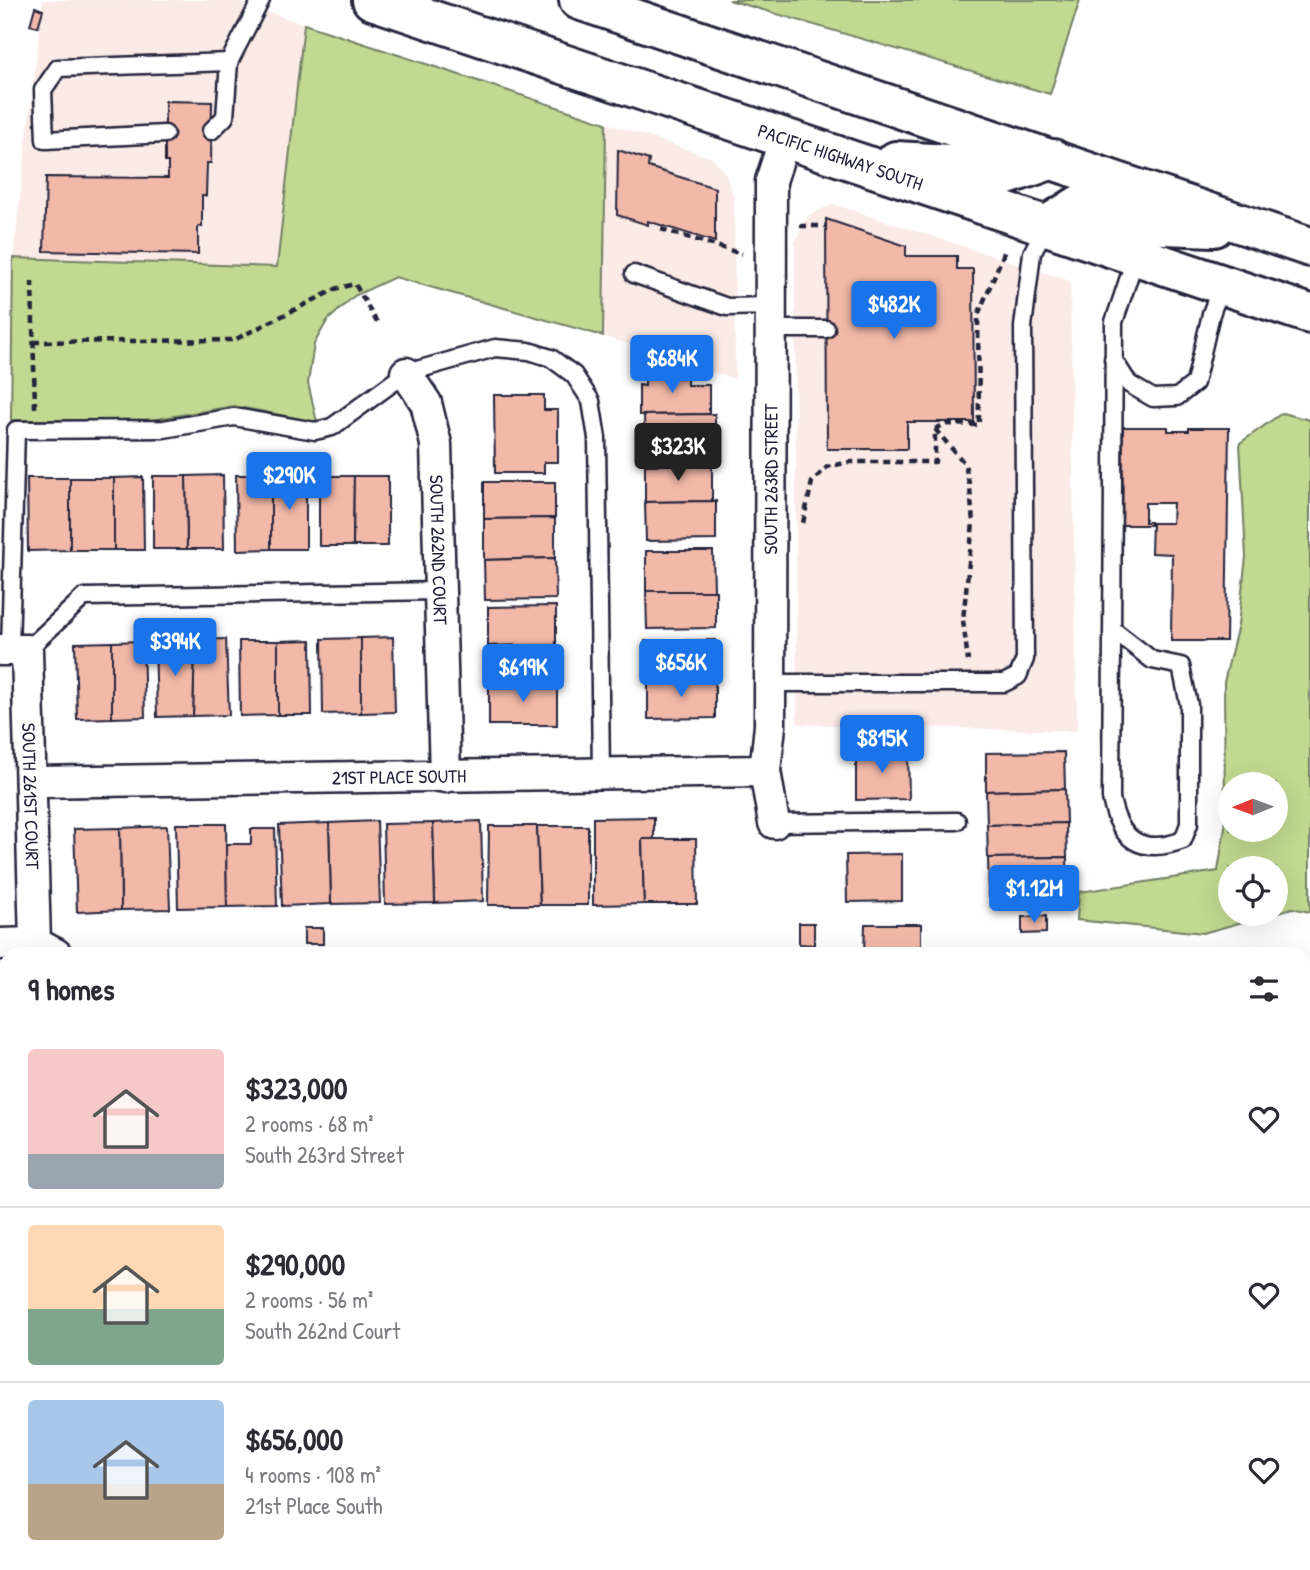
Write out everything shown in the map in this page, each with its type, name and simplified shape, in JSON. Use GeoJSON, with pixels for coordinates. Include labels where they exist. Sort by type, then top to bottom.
{"type":"FeatureCollection","features":[{"type":"Feature","properties":{"kind":"main road","name":"PACIFIC HIGHWAY SOUTH"},"geometry":{"type":"LineString","coordinates":[[372,0],[1310,314]]}},
{"type":"Feature","properties":{"kind":"main road"},"geometry":{"type":"LineString","coordinates":[[579,0],[1310,247]]}},
{"type":"Feature","properties":{"kind":"main road"},"geometry":{"type":"LineString","coordinates":[[845,158],[967,165],[1001,177],[1053,159]]}},
{"type":"Feature","properties":{"kind":"main road"},"geometry":{"type":"LineString","coordinates":[[1045,226],[1081,204],[1141,223],[1258,229]]}},
{"type":"Feature","properties":{"kind":"street","name":"SOUTH 263RD STREET"},"geometry":{"type":"LineString","coordinates":[[774,823],[765,771],[770,726],[771,181],[785,138]]}},
{"type":"Feature","properties":{"kind":"street","name":"SOUTH 262ND COURT"},"geometry":{"type":"LineString","coordinates":[[406,373],[426,403],[436,444],[446,777]]}},
{"type":"Feature","properties":{"kind":"street","name":"SOUTH 261ST COURT"},"geometry":{"type":"LineString","coordinates":[[12,650],[31,782],[45,947]]}},
{"type":"Feature","properties":{"kind":"street","name":"21ST PLACE SOUTH"},"geometry":{"type":"LineString","coordinates":[[31,782],[765,771]]}},
{"type":"Feature","properties":{"kind":"street"},"geometry":{"type":"LineString","coordinates":[[0,944],[34,947]]}},
{"type":"Feature","properties":{"kind":"lane"},"geometry":{"type":"LineString","coordinates":[[211,131],[225,117],[229,62],[261,0]]}},
{"type":"Feature","properties":{"kind":"lane"},"geometry":{"type":"LineString","coordinates":[[165,134],[45,140],[43,90],[58,68],[229,62]]}},
{"type":"Feature","properties":{"kind":"lane"},"geometry":{"type":"LineString","coordinates":[[770,683],[1004,682],[1018,676],[1025,659],[1023,327],[1032,253],[1045,226]]}},
{"type":"Feature","properties":{"kind":"lane"},"geometry":{"type":"LineString","coordinates":[[1112,629],[1152,660],[1181,666],[1189,705],[1189,824],[1183,840],[1175,843],[1147,845],[1132,841],[1120,826],[1111,798],[1113,359],[1114,322],[1136,256]]}},
{"type":"Feature","properties":{"kind":"lane"},"geometry":{"type":"LineString","coordinates":[[634,274],[727,307],[826,329]]}},
{"type":"Feature","properties":{"kind":"lane"},"geometry":{"type":"LineString","coordinates":[[1113,359],[1129,384],[1153,398],[1177,397],[1195,383],[1211,314],[1222,284]]}},
{"type":"Feature","properties":{"kind":"lane"},"geometry":{"type":"LineString","coordinates":[[12,650],[16,430],[164,429],[234,417],[315,431],[332,427],[406,373],[495,348],[529,351],[551,358],[574,375],[591,401],[597,438],[601,775]]}},
{"type":"Feature","properties":{"kind":"lane"},"geometry":{"type":"LineString","coordinates":[[12,650],[84,597],[440,591]]}},
{"type":"Feature","properties":{"kind":"lane"},"geometry":{"type":"LineString","coordinates":[[774,823],[957,821]]}},
{"type":"Feature","properties":{"kind":"path"},"geometry":{"type":"LineString","coordinates":[[793,227],[826,226]]}},
{"type":"Feature","properties":{"kind":"path"},"geometry":{"type":"LineString","coordinates":[[661,229],[742,254]]}},
{"type":"Feature","properties":{"kind":"path"},"geometry":{"type":"LineString","coordinates":[[935,429],[946,425],[979,425],[978,315],[1008,245]]}},
{"type":"Feature","properties":{"kind":"path"},"geometry":{"type":"LineString","coordinates":[[32,281],[35,430]]}},
{"type":"Feature","properties":{"kind":"path"},"geometry":{"type":"LineString","coordinates":[[33,342],[234,340],[338,288],[355,284],[379,326]]}},
{"type":"Feature","properties":{"kind":"path"},"geometry":{"type":"LineString","coordinates":[[935,429],[965,464],[970,488],[973,523],[963,620],[970,682]]}},
{"type":"Feature","properties":{"kind":"path"},"geometry":{"type":"LineString","coordinates":[[802,527],[812,482],[827,467],[849,462],[936,462],[935,429]]}},
{"type":"Feature","properties":{"kind":"shaded area"},"geometry":{"type":"Polygon","coordinates":[[[43,0],[232,0],[304,24],[277,268],[13,258],[43,0]]]}},
{"type":"Feature","properties":{"kind":"shaded area"},"geometry":{"type":"Polygon","coordinates":[[[606,123],[712,158],[725,173],[734,198],[735,379],[603,336],[606,123]]]}},
{"type":"Feature","properties":{"kind":"shaded area"},"geometry":{"type":"Polygon","coordinates":[[[833,204],[1070,281],[1077,731],[797,724],[795,241],[808,216],[833,204]]]}},
{"type":"Feature","properties":{"kind":"green space"},"geometry":{"type":"Polygon","coordinates":[[[729,0],[1080,0],[1050,94],[729,0]]]}},
{"type":"Feature","properties":{"kind":"green space"},"geometry":{"type":"Polygon","coordinates":[[[304,24],[606,123],[603,336],[395,277],[354,296],[327,321],[314,344],[308,383],[317,422],[234,406],[151,420],[11,420],[13,258],[277,267],[304,24]]]}},
{"type":"Feature","properties":{"kind":"green space"},"geometry":{"type":"Polygon","coordinates":[[[1282,413],[1310,420],[1310,912],[1288,909],[1288,856],[1220,856],[1223,842],[1288,842],[1288,772],[1225,772],[1224,682],[1238,625],[1246,557],[1240,443],[1282,413]]]}},
{"type":"Feature","properties":{"kind":"green space"},"geometry":{"type":"Polygon","coordinates":[[[1218,871],[1218,926],[1228,926],[1203,933],[1077,920],[1079,892],[1218,871]]]}},
{"type":"Feature","properties":{"kind":"building"},"geometry":{"type":"Polygon","coordinates":[[[35,7],[43,10],[38,27],[30,25],[35,7]]]}},
{"type":"Feature","properties":{"kind":"building"},"geometry":{"type":"Polygon","coordinates":[[[165,101],[212,102],[211,163],[207,163],[206,196],[202,196],[202,227],[198,226],[198,254],[44,251],[46,177],[168,178],[168,162],[165,162],[165,101]]]}},
{"type":"Feature","properties":{"kind":"building"},"geometry":{"type":"Polygon","coordinates":[[[618,150],[649,160],[648,167],[715,188],[715,242],[648,221],[648,225],[617,215],[618,150]]]}},
{"type":"Feature","properties":{"kind":"building"},"geometry":{"type":"Polygon","coordinates":[[[826,219],[906,246],[906,256],[957,256],[957,269],[973,269],[974,422],[907,422],[907,449],[827,449],[826,219]]]}},
{"type":"Feature","properties":{"kind":"building"},"geometry":{"type":"Polygon","coordinates":[[[676,370],[676,378],[687,378],[687,385],[709,385],[709,414],[639,415],[639,385],[645,386],[645,371],[676,370]]]}},
{"type":"Feature","properties":{"kind":"building"},"geometry":{"type":"Polygon","coordinates":[[[494,395],[544,395],[544,410],[558,410],[558,462],[544,462],[544,473],[495,473],[494,395]]]}},
{"type":"Feature","properties":{"kind":"building"},"geometry":{"type":"Polygon","coordinates":[[[715,414],[715,453],[645,454],[644,415],[715,414]]]}},
{"type":"Feature","properties":{"kind":"building"},"geometry":{"type":"Polygon","coordinates":[[[1123,427],[1168,427],[1168,431],[1229,428],[1226,641],[1171,641],[1172,554],[1151,553],[1152,523],[1172,523],[1173,503],[1145,503],[1145,522],[1150,522],[1150,525],[1122,525],[1123,427]]]}},
{"type":"Feature","properties":{"kind":"building"},"geometry":{"type":"Polygon","coordinates":[[[712,464],[712,501],[645,502],[645,465],[712,464]]]}},
{"type":"Feature","properties":{"kind":"building"},"geometry":{"type":"Polygon","coordinates":[[[306,474],[306,549],[271,549],[271,475],[306,474]]]}},
{"type":"Feature","properties":{"kind":"building"},"geometry":{"type":"Polygon","coordinates":[[[223,475],[224,549],[187,549],[186,476],[223,475]]]}},
{"type":"Feature","properties":{"kind":"building"},"geometry":{"type":"Polygon","coordinates":[[[236,475],[271,475],[271,549],[237,550],[236,475]]]}},
{"type":"Feature","properties":{"kind":"building"},"geometry":{"type":"Polygon","coordinates":[[[153,476],[186,476],[187,549],[153,549],[153,476]]]}},
{"type":"Feature","properties":{"kind":"building"},"geometry":{"type":"Polygon","coordinates":[[[319,476],[354,476],[353,546],[319,546],[319,476]]]}},
{"type":"Feature","properties":{"kind":"building"},"geometry":{"type":"Polygon","coordinates":[[[354,476],[388,476],[388,546],[353,546],[354,476]]]}},
{"type":"Feature","properties":{"kind":"building"},"geometry":{"type":"Polygon","coordinates":[[[143,477],[144,550],[114,550],[114,478],[143,477]]]}},
{"type":"Feature","properties":{"kind":"building"},"geometry":{"type":"Polygon","coordinates":[[[27,478],[70,478],[70,550],[28,551],[27,478]]]}},
{"type":"Feature","properties":{"kind":"building"},"geometry":{"type":"Polygon","coordinates":[[[70,478],[114,478],[114,550],[70,550],[70,478]]]}},
{"type":"Feature","properties":{"kind":"building"},"geometry":{"type":"Polygon","coordinates":[[[484,482],[555,482],[555,518],[484,519],[484,482]]]}},
{"type":"Feature","properties":{"kind":"building"},"geometry":{"type":"Polygon","coordinates":[[[716,501],[716,540],[646,541],[645,502],[716,501]]]}},
{"type":"Feature","properties":{"kind":"building"},"geometry":{"type":"Polygon","coordinates":[[[555,518],[555,558],[484,560],[484,519],[555,518]]]}},
{"type":"Feature","properties":{"kind":"building"},"geometry":{"type":"Polygon","coordinates":[[[646,551],[713,551],[714,591],[646,591],[646,551]]]}},
{"type":"Feature","properties":{"kind":"building"},"geometry":{"type":"Polygon","coordinates":[[[555,558],[556,599],[485,600],[484,560],[555,558]]]}},
{"type":"Feature","properties":{"kind":"building"},"geometry":{"type":"Polygon","coordinates":[[[646,591],[716,591],[716,628],[647,629],[646,591]]]}},
{"type":"Feature","properties":{"kind":"building"},"geometry":{"type":"Polygon","coordinates":[[[556,606],[556,645],[488,646],[488,607],[556,606]]]}},
{"type":"Feature","properties":{"kind":"building"},"geometry":{"type":"Polygon","coordinates":[[[393,637],[395,712],[361,713],[361,638],[393,637]]]}},
{"type":"Feature","properties":{"kind":"building"},"geometry":{"type":"Polygon","coordinates":[[[361,638],[361,713],[323,714],[322,639],[361,638]]]}},
{"type":"Feature","properties":{"kind":"building"},"geometry":{"type":"Polygon","coordinates":[[[226,639],[229,715],[193,716],[195,640],[226,639]]]}},
{"type":"Feature","properties":{"kind":"building"},"geometry":{"type":"Polygon","coordinates":[[[195,640],[193,716],[157,717],[155,641],[195,640]]]}},
{"type":"Feature","properties":{"kind":"building"},"geometry":{"type":"Polygon","coordinates":[[[311,640],[312,715],[278,715],[278,641],[311,640]]]}},
{"type":"Feature","properties":{"kind":"building"},"geometry":{"type":"Polygon","coordinates":[[[715,640],[715,679],[645,679],[645,641],[715,640]]]}},
{"type":"Feature","properties":{"kind":"building"},"geometry":{"type":"Polygon","coordinates":[[[143,641],[145,717],[112,718],[112,642],[143,641]]]}},
{"type":"Feature","properties":{"kind":"building"},"geometry":{"type":"Polygon","coordinates":[[[239,641],[278,641],[278,715],[240,716],[239,641]]]}},
{"type":"Feature","properties":{"kind":"building"},"geometry":{"type":"Polygon","coordinates":[[[112,642],[112,718],[77,719],[75,643],[112,642]]]}},
{"type":"Feature","properties":{"kind":"building"},"geometry":{"type":"Polygon","coordinates":[[[556,645],[557,683],[489,684],[488,646],[556,645]]]}},
{"type":"Feature","properties":{"kind":"building"},"geometry":{"type":"Polygon","coordinates":[[[648,679],[715,679],[715,718],[648,719],[648,679]]]}},
{"type":"Feature","properties":{"kind":"building"},"geometry":{"type":"Polygon","coordinates":[[[557,683],[557,725],[489,725],[489,684],[557,683]]]}},
{"type":"Feature","properties":{"kind":"building"},"geometry":{"type":"Polygon","coordinates":[[[908,750],[909,799],[856,800],[856,751],[908,750]]]}},
{"type":"Feature","properties":{"kind":"building"},"geometry":{"type":"Polygon","coordinates":[[[1064,752],[1065,789],[986,791],[986,753],[1064,752]]]}},
{"type":"Feature","properties":{"kind":"building"},"geometry":{"type":"Polygon","coordinates":[[[1065,789],[1066,823],[987,825],[986,791],[1065,789]]]}},
{"type":"Feature","properties":{"kind":"building"},"geometry":{"type":"Polygon","coordinates":[[[654,817],[654,839],[642,839],[644,904],[593,905],[593,818],[654,817]]]}},
{"type":"Feature","properties":{"kind":"building"},"geometry":{"type":"Polygon","coordinates":[[[377,821],[380,903],[331,904],[329,823],[377,821]]]}},
{"type":"Feature","properties":{"kind":"building"},"geometry":{"type":"Polygon","coordinates":[[[481,821],[483,901],[435,903],[433,823],[481,821]]]}},
{"type":"Feature","properties":{"kind":"building"},"geometry":{"type":"Polygon","coordinates":[[[329,823],[331,904],[282,906],[279,825],[329,823]]]}},
{"type":"Feature","properties":{"kind":"building"},"geometry":{"type":"Polygon","coordinates":[[[433,823],[435,903],[385,904],[383,824],[433,823]]]}},
{"type":"Feature","properties":{"kind":"building"},"geometry":{"type":"Polygon","coordinates":[[[1066,823],[1067,857],[988,858],[987,825],[1066,823]]]}},
{"type":"Feature","properties":{"kind":"building"},"geometry":{"type":"Polygon","coordinates":[[[176,824],[226,824],[227,907],[178,908],[176,824]]]}},
{"type":"Feature","properties":{"kind":"building"},"geometry":{"type":"Polygon","coordinates":[[[167,826],[170,909],[121,910],[120,828],[167,826]]]}},
{"type":"Feature","properties":{"kind":"building"},"geometry":{"type":"Polygon","coordinates":[[[489,826],[537,826],[540,905],[488,905],[489,826]]]}},
{"type":"Feature","properties":{"kind":"building"},"geometry":{"type":"Polygon","coordinates":[[[537,826],[588,826],[588,905],[540,905],[537,826]]]}},
{"type":"Feature","properties":{"kind":"building"},"geometry":{"type":"Polygon","coordinates":[[[120,828],[121,910],[77,912],[74,829],[120,828]]]}},
{"type":"Feature","properties":{"kind":"building"},"geometry":{"type":"Polygon","coordinates":[[[251,829],[275,829],[277,906],[227,907],[226,844],[251,844],[251,829]]]}},
{"type":"Feature","properties":{"kind":"building"},"geometry":{"type":"Polygon","coordinates":[[[642,839],[696,839],[697,904],[644,904],[642,839]]]}},
{"type":"Feature","properties":{"kind":"building"},"geometry":{"type":"Polygon","coordinates":[[[902,854],[902,901],[847,902],[846,855],[902,854]]]}},
{"type":"Feature","properties":{"kind":"building"},"geometry":{"type":"Polygon","coordinates":[[[1067,857],[1068,896],[989,897],[988,858],[1067,857]]]}},
{"type":"Feature","properties":{"kind":"building"},"geometry":{"type":"Polygon","coordinates":[[[1046,916],[1046,933],[1022,934],[1022,917],[1046,916]]]}},
{"type":"Feature","properties":{"kind":"building"},"geometry":{"type":"Polygon","coordinates":[[[799,923],[814,923],[814,945],[799,944],[799,923]]]}},
{"type":"Feature","properties":{"kind":"building"},"geometry":{"type":"Polygon","coordinates":[[[865,924],[921,924],[921,947],[864,947],[865,924]]]}},
{"type":"Feature","properties":{"kind":"building"},"geometry":{"type":"Polygon","coordinates":[[[304,928],[323,928],[323,944],[304,944],[304,928]]]}}]}
